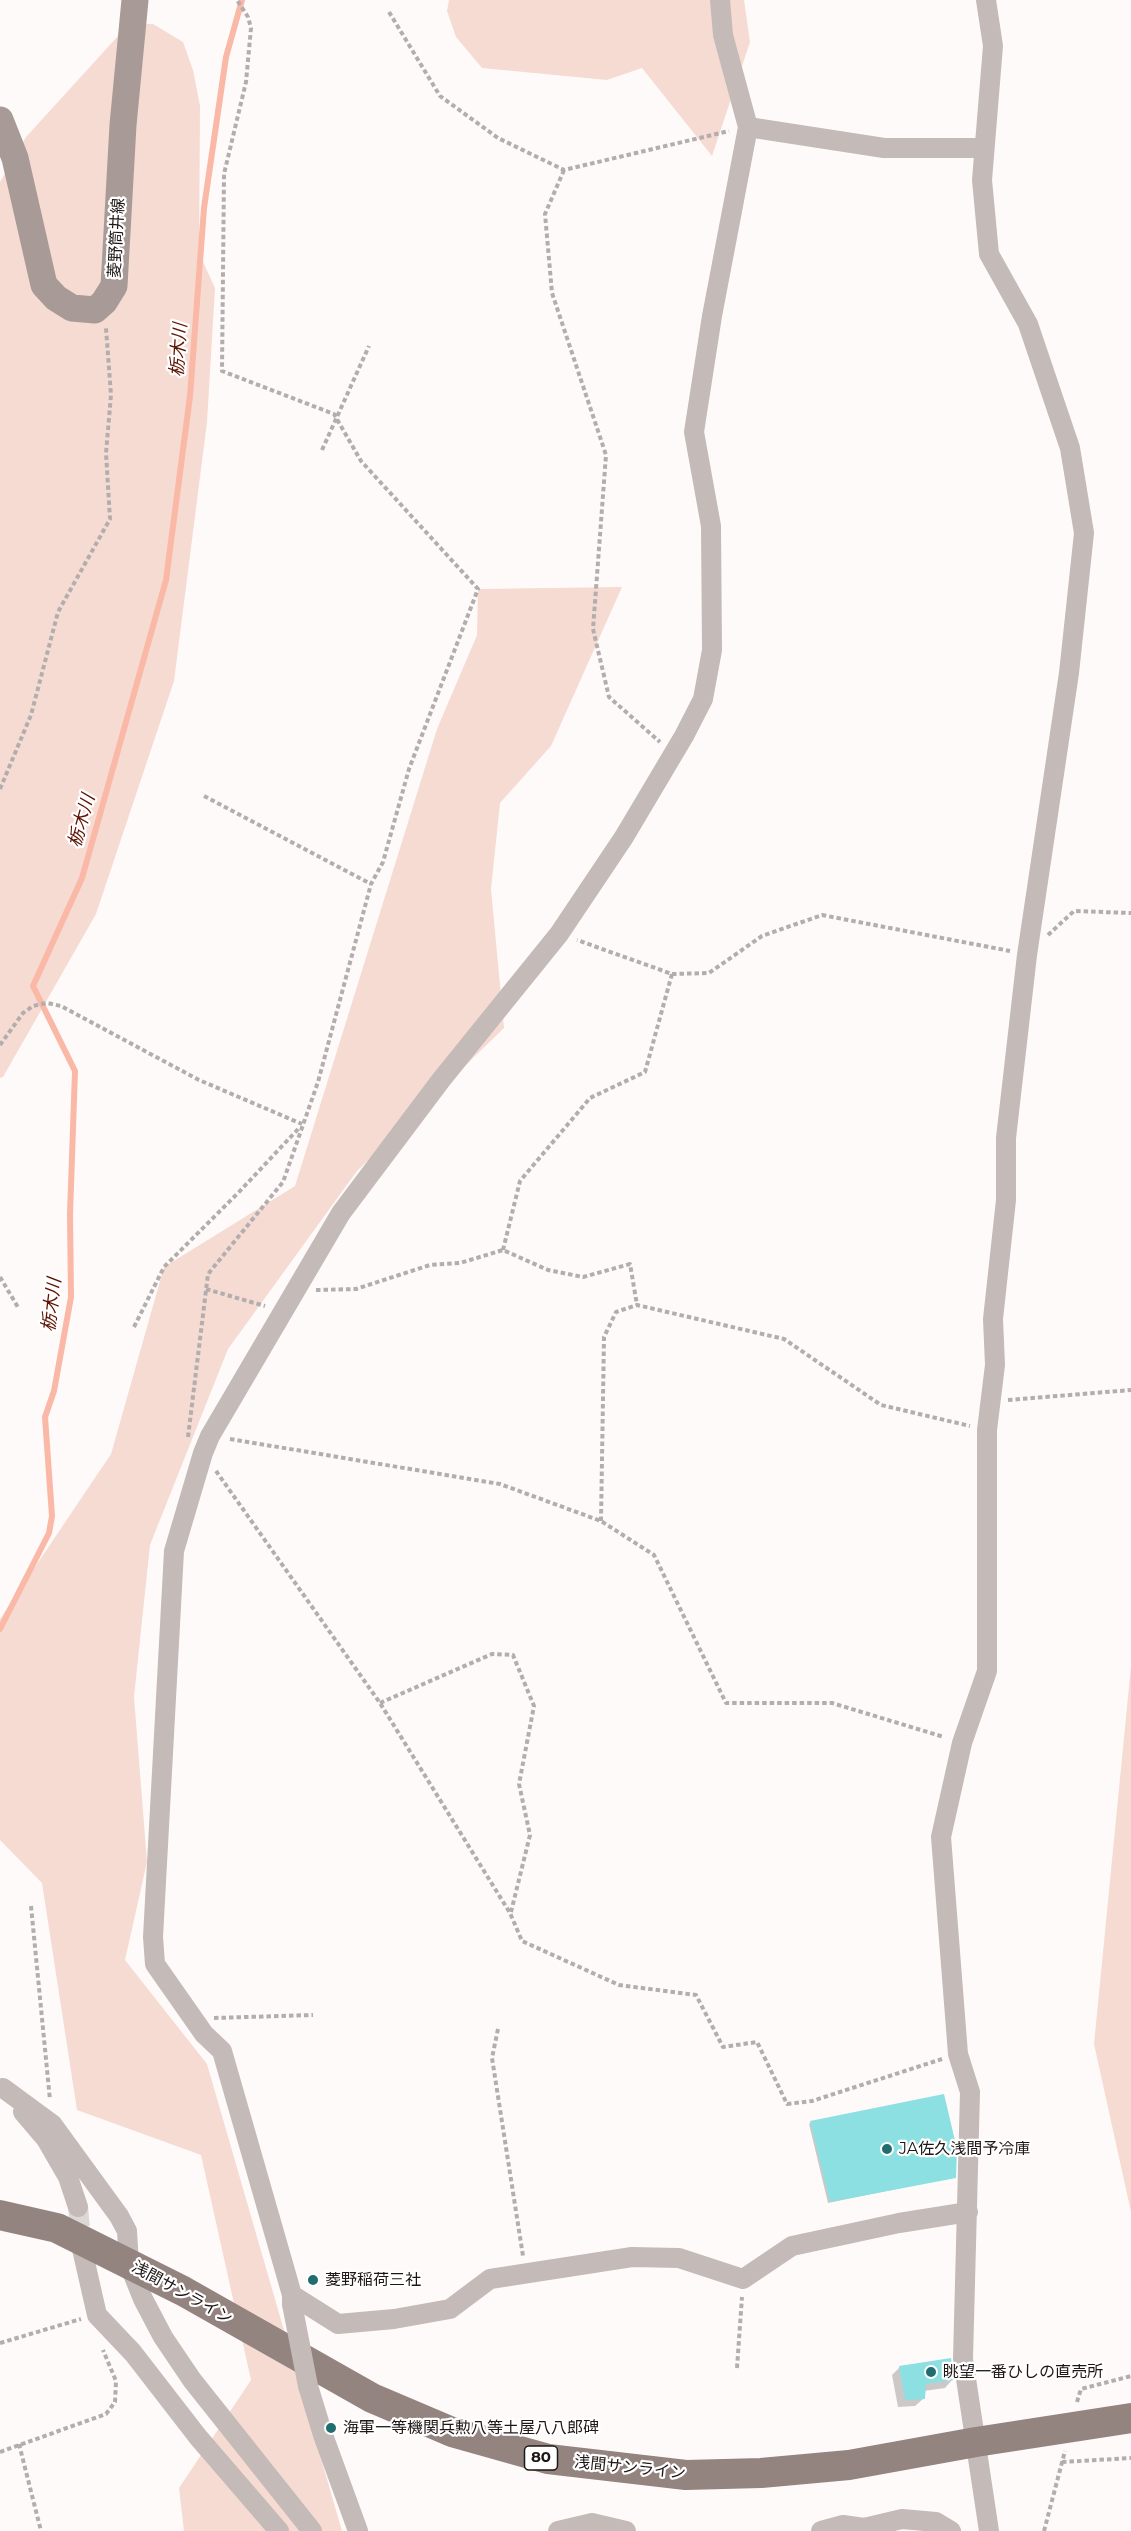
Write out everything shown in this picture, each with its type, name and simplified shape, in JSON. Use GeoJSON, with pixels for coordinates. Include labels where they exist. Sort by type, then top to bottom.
{"type":"FeatureCollection","features":[{"type":"Feature","properties":{"kind":"main road","name":"菱野筒井線"},"geometry":{"type":"LineString","coordinates":[[104,302],[114,286],[123,125],[135,0]]}},
{"type":"Feature","properties":{"kind":"main road"},"geometry":{"type":"LineString","coordinates":[[0,120],[15,158],[44,285],[56,298],[72,308],[95,310],[104,302]]}},
{"type":"Feature","properties":{"kind":"main road","name":"浅間サンライン"},"geometry":{"type":"LineString","coordinates":[[0,2215],[57,2228],[183,2290],[372,2398],[452,2432],[548,2459],[686,2475],[761,2473],[849,2465],[976,2442],[1131,2418]]}},
{"type":"Feature","properties":{"kind":"street"},"geometry":{"type":"LineString","coordinates":[[358,2531],[308,2386],[292,2299],[222,2051],[204,2034],[155,1964],[153,1937],[174,1551],[200,1445],[285,1311],[341,1213],[441,1080],[559,934],[624,837],[684,736],[703,699],[712,650],[711,526],[694,432],[712,316],[748,127],[723,35],[720,0]]}},
{"type":"Feature","properties":{"kind":"street"},"geometry":{"type":"LineString","coordinates":[[986,0],[993,46],[982,180],[989,254],[1032,335],[1070,448],[1084,532],[1069,673],[1028,955],[1006,1138],[1006,1200],[993,1319],[995,1365],[987,1430],[987,1671],[962,1743],[941,1837],[958,2054],[970,2092],[963,2359],[989,2531]]}},
{"type":"Feature","properties":{"kind":"street"},"geometry":{"type":"LineString","coordinates":[[748,127],[884,148],[983,148]]}},
{"type":"Feature","properties":{"kind":"street"},"geometry":{"type":"LineString","coordinates":[[2,2085],[52,2124],[119,2216],[127,2231],[129,2264],[143,2299],[163,2337],[192,2380],[312,2531]]}},
{"type":"Feature","properties":{"kind":"street"},"geometry":{"type":"LineString","coordinates":[[2,2085],[46,2139],[68,2176],[78,2207]]}},
{"type":"Feature","properties":{"kind":"street"},"geometry":{"type":"LineString","coordinates":[[292,2299],[338,2324],[383,2320],[450,2309],[490,2279],[632,2257],[679,2258],[743,2279],[792,2246],[899,2223],[968,2212]]}},
{"type":"Feature","properties":{"kind":"street"},"geometry":{"type":"LineString","coordinates":[[82,2249],[97,2315],[133,2354],[198,2437],[279,2531]]}},
{"type":"Feature","properties":{"kind":"street"},"geometry":{"type":"LineString","coordinates":[[821,2531],[843,2526],[864,2528],[902,2519],[936,2522],[951,2531]]}},
{"type":"Feature","properties":{"kind":"street"},"geometry":{"type":"LineString","coordinates":[[558,2531],[592,2523],[626,2531]]}},
{"type":"Feature","properties":{"kind":"path"},"geometry":{"type":"LineString","coordinates":[[237,0],[248,17],[251,28],[246,82],[224,174],[222,371],[334,414],[361,461],[478,589],[409,769],[383,862],[371,884],[318,1082],[283,1182],[207,1274],[200,1445],[380,1703],[510,1913],[522,1941],[619,1984],[696,1995],[723,2047],[757,2042],[786,2104],[812,2101],[958,2054]]}},
{"type":"Feature","properties":{"kind":"path"},"geometry":{"type":"LineString","coordinates":[[389,12],[440,96],[498,138],[564,170],[748,127]]}},
{"type":"Feature","properties":{"kind":"path"},"geometry":{"type":"LineString","coordinates":[[564,170],[545,214],[552,293],[606,455],[593,629],[609,697],[673,753]]}},
{"type":"Feature","properties":{"kind":"path"},"geometry":{"type":"LineString","coordinates":[[0,789],[31,715],[58,612],[110,519],[106,453],[111,395],[104,302]]}},
{"type":"Feature","properties":{"kind":"path"},"geometry":{"type":"LineString","coordinates":[[322,450],[369,346]]}},
{"type":"Feature","properties":{"kind":"path"},"geometry":{"type":"LineString","coordinates":[[204,796],[371,884]]}},
{"type":"Feature","properties":{"kind":"path"},"geometry":{"type":"LineString","coordinates":[[559,934],[672,974],[709,973],[762,936],[822,915],[1028,955],[1074,911],[1131,913]]}},
{"type":"Feature","properties":{"kind":"path"},"geometry":{"type":"LineString","coordinates":[[503,1250],[520,1182],[590,1098],[645,1072],[672,974]]}},
{"type":"Feature","properties":{"kind":"path"},"geometry":{"type":"LineString","coordinates":[[0,1045],[23,1013],[33,1006],[47,1003],[61,1006],[199,1080],[302,1124]]}},
{"type":"Feature","properties":{"kind":"path"},"geometry":{"type":"LineString","coordinates":[[134,1327],[164,1267],[239,1192],[302,1124]]}},
{"type":"Feature","properties":{"kind":"path"},"geometry":{"type":"LineString","coordinates":[[296,1291],[356,1289],[430,1265],[459,1263],[503,1250],[548,1270],[583,1277],[630,1263],[637,1305]]}},
{"type":"Feature","properties":{"kind":"path"},"geometry":{"type":"LineString","coordinates":[[0,1277],[18,1309]]}},
{"type":"Feature","properties":{"kind":"path"},"geometry":{"type":"LineString","coordinates":[[206,1289],[285,1311]]}},
{"type":"Feature","properties":{"kind":"path"},"geometry":{"type":"LineString","coordinates":[[601,1521],[604,1337],[616,1312],[637,1305],[784,1339],[881,1405],[987,1430]]}},
{"type":"Feature","properties":{"kind":"path"},"geometry":{"type":"LineString","coordinates":[[990,1401],[1131,1390]]}},
{"type":"Feature","properties":{"kind":"path"},"geometry":{"type":"LineString","coordinates":[[200,1445],[500,1484],[601,1521],[654,1555],[726,1703],[832,1703],[962,1743]]}},
{"type":"Feature","properties":{"kind":"path"},"geometry":{"type":"LineString","coordinates":[[380,1703],[492,1654],[513,1655],[534,1706],[519,1784],[530,1834],[510,1913]]}},
{"type":"Feature","properties":{"kind":"path"},"geometry":{"type":"LineString","coordinates":[[31,1906],[52,2124]]}},
{"type":"Feature","properties":{"kind":"path"},"geometry":{"type":"LineString","coordinates":[[204,2034],[213,2018],[313,2015]]}},
{"type":"Feature","properties":{"kind":"path"},"geometry":{"type":"LineString","coordinates":[[498,2029],[492,2058],[526,2274]]}},
{"type":"Feature","properties":{"kind":"path"},"geometry":{"type":"LineString","coordinates":[[737,2368],[743,2279]]}},
{"type":"Feature","properties":{"kind":"path"},"geometry":{"type":"LineString","coordinates":[[0,2343],[97,2315],[95,2330],[116,2381],[115,2402],[106,2414],[0,2452]]}},
{"type":"Feature","properties":{"kind":"path"},"geometry":{"type":"LineString","coordinates":[[19,2444],[41,2531]]}},
{"type":"Feature","properties":{"kind":"path"},"geometry":{"type":"LineString","coordinates":[[1062,2462],[1131,2458]]}},
{"type":"Feature","properties":{"kind":"shaded area"},"geometry":{"type":"Polygon","coordinates":[[[449,0],[744,0],[750,42],[712,156],[642,68],[607,80],[482,68],[456,37],[447,11],[449,0]]]}},
{"type":"Feature","properties":{"kind":"shaded area"},"geometry":{"type":"Polygon","coordinates":[[[137,24],[153,24],[183,42],[193,70],[200,106],[199,253],[215,288],[207,422],[174,681],[96,914],[3,1077],[0,1078],[0,182],[26,137],[118,36],[137,24]]]}},
{"type":"Feature","properties":{"kind":"shaded area"},"geometry":{"type":"Polygon","coordinates":[[[622,587],[551,746],[500,803],[491,889],[504,1028],[357,1171],[228,1349],[150,1545],[134,1697],[147,1862],[125,1960],[207,2064],[342,2531],[184,2531],[179,2488],[251,2380],[201,2155],[77,2110],[42,1883],[0,1840],[0,1619],[111,1454],[164,1267],[295,1186],[437,729],[477,635],[478,589],[622,587]]]}},
{"type":"Feature","properties":{"kind":"shaded area"},"geometry":{"type":"Polygon","coordinates":[[[1131,1666],[1131,2212],[1094,2044],[1131,1666]]]}},
{"type":"Feature","properties":{"kind":"building","name":"JA佐久浅間予冷庫"},"geometry":{"type":"Polygon","coordinates":[[[944,2094],[957,2149],[956,2178],[830,2202],[810,2121],[944,2094]]]}},
{"type":"Feature","properties":{"kind":"building","name":"眺望一番ひしの直売所"},"geometry":{"type":"Polygon","coordinates":[[[951,2358],[954,2380],[926,2384],[925,2399],[905,2400],[899,2366],[951,2358]]]}},
{"type":"Feature","properties":{"kind":"waterway","name":"栃木川"},"geometry":{"type":"LineString","coordinates":[[0,1629],[49,1533],[52,1516],[45,1417],[54,1391],[71,1297],[70,1214],[75,1071],[33,986],[82,878],[166,580],[190,396],[204,208],[226,57],[242,0]]}},
{"type":"Feature","properties":{"kind":"tunnel"},"geometry":{"type":"LineString","coordinates":[[78,2207],[82,2249]]}},
{"type":"Feature","properties":{"kind":"place","name":"JA佐久浅間予冷庫"},"geometry":{"type":"Point","coordinates":[887,2149]}},
{"type":"Feature","properties":{"kind":"place","name":"菱野稲荷三社"},"geometry":{"type":"Point","coordinates":[313,2280]}},
{"type":"Feature","properties":{"kind":"place","name":"眺望一番ひしの直売所"},"geometry":{"type":"Point","coordinates":[931,2372]}},
{"type":"Feature","properties":{"kind":"place","name":"海軍一等機関兵勲八等土屋八八郎碑"},"geometry":{"type":"Point","coordinates":[331,2428]}}]}
